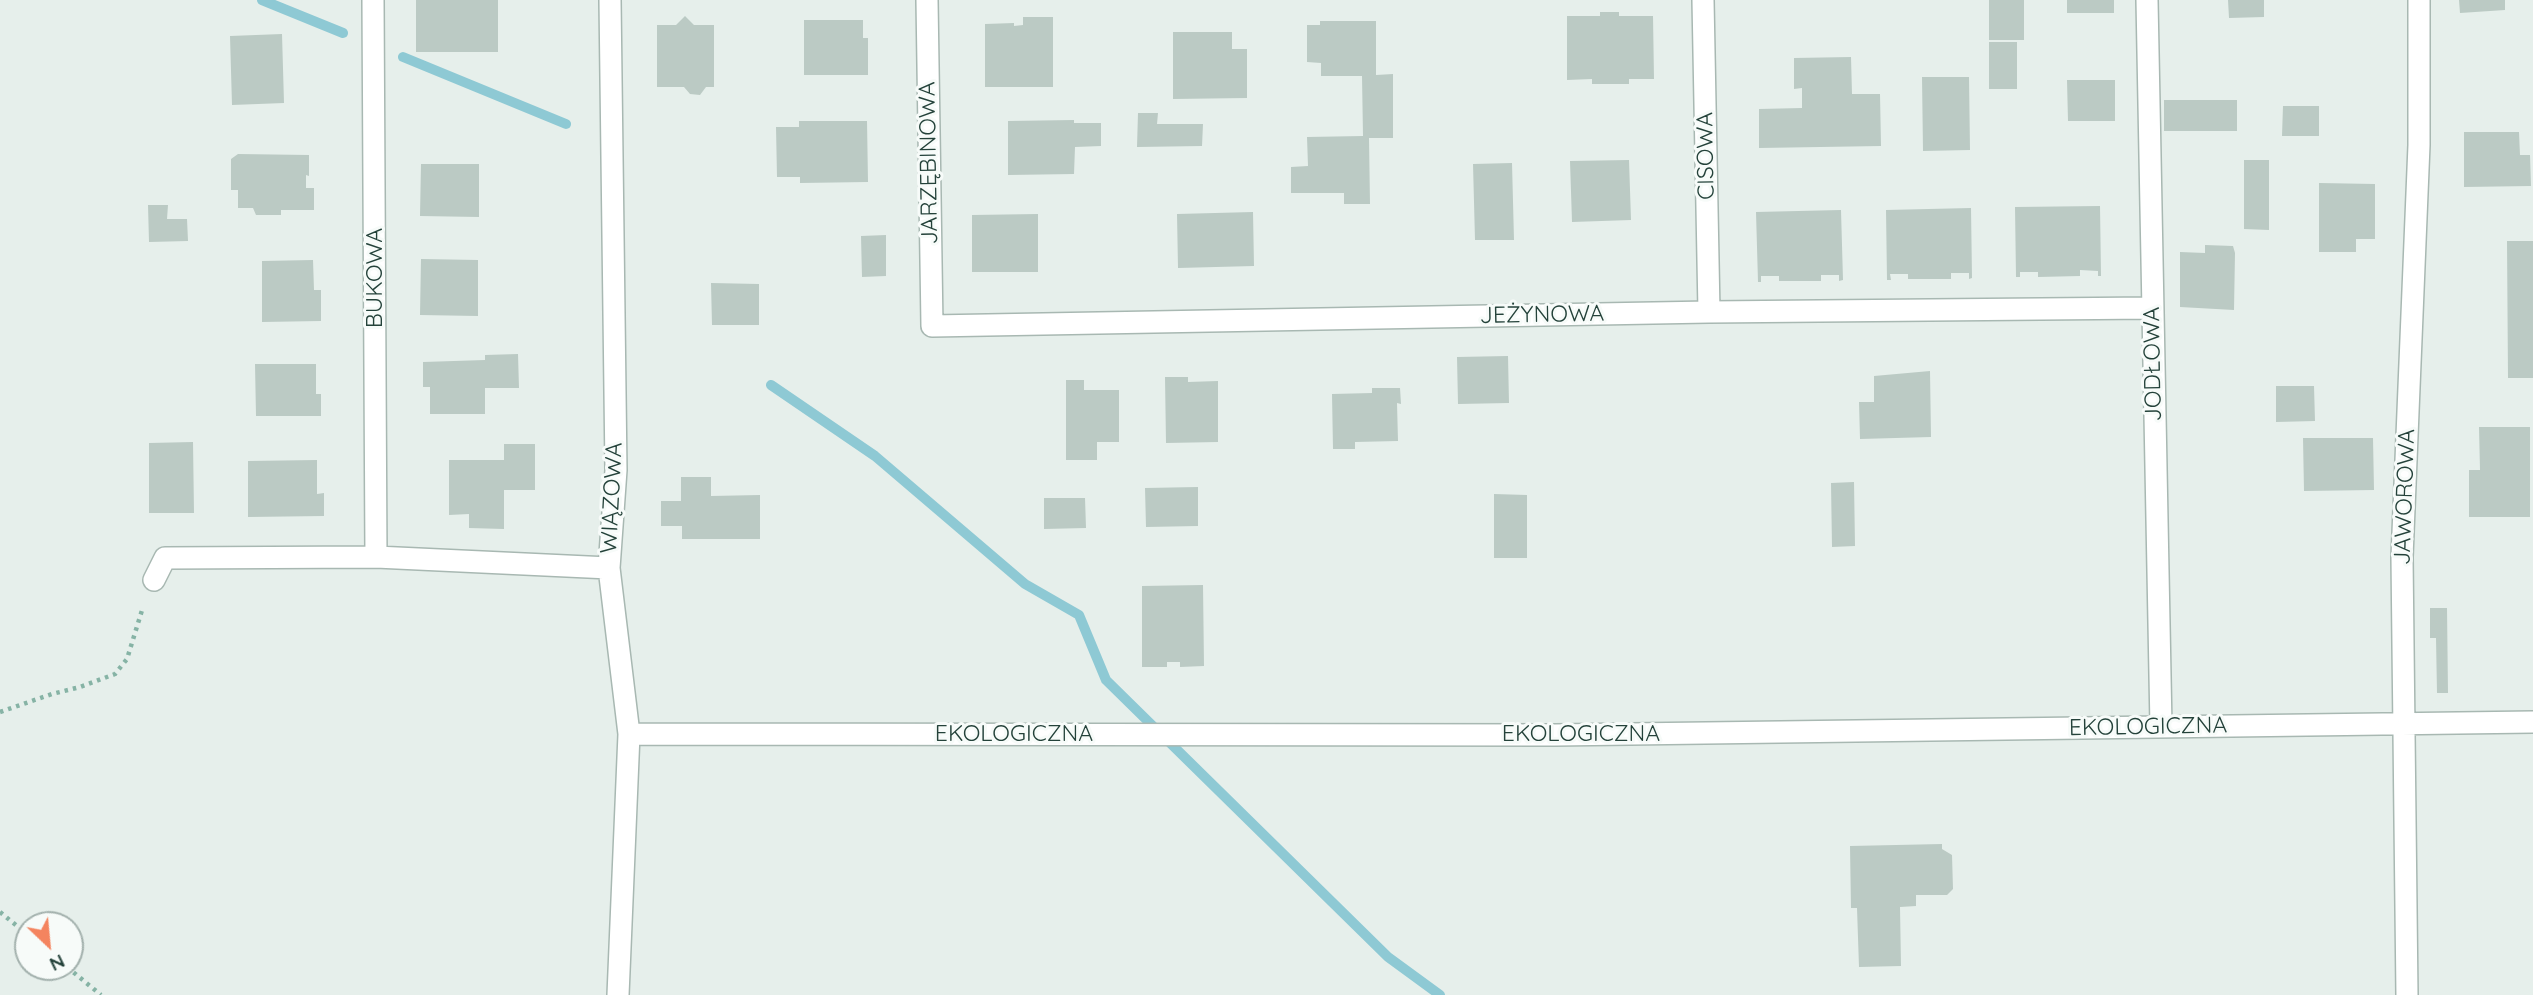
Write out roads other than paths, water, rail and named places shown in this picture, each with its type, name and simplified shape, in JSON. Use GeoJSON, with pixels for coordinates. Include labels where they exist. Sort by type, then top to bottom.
{"type":"FeatureCollection","features":[{"type":"Feature","properties":{"kind":"street","name":"BUKOWA"},"geometry":{"type":"LineString","coordinates":[[373,0],[376,557]]}},
{"type":"Feature","properties":{"kind":"street","name":"WIĄZOWA"},"geometry":{"type":"LineString","coordinates":[[610,0],[616,470],[609,568],[629,734],[618,995]]}},
{"type":"Feature","properties":{"kind":"street","name":"JARZĘBINOWA"},"geometry":{"type":"LineString","coordinates":[[927,0],[932,327]]}},
{"type":"Feature","properties":{"kind":"street","name":"CISOWA"},"geometry":{"type":"LineString","coordinates":[[1703,0],[1709,312]]}},
{"type":"Feature","properties":{"kind":"street","name":"JODŁOWA"},"geometry":{"type":"LineString","coordinates":[[2147,0],[2161,727]]}},
{"type":"Feature","properties":{"kind":"street","name":"JAWOROWA"},"geometry":{"type":"LineString","coordinates":[[2407,995],[2402,557],[2419,145],[2419,0]]}},
{"type":"Feature","properties":{"kind":"street","name":"JEŻYNOWA"},"geometry":{"type":"LineString","coordinates":[[932,327],[1709,312],[2151,309]]}},
{"type":"Feature","properties":{"kind":"street"},"geometry":{"type":"LineString","coordinates":[[153,580],[165,558],[376,557],[609,568]]}},
{"type":"Feature","properties":{"kind":"street","name":"EKOLOGICZNA"},"geometry":{"type":"LineString","coordinates":[[629,734],[1555,735],[2533,722]]}},
{"type":"Feature","properties":{"kind":"waterway"},"geometry":{"type":"LineString","coordinates":[[262,0],[343,33]]}},
{"type":"Feature","properties":{"kind":"waterway"},"geometry":{"type":"LineString","coordinates":[[403,57],[566,124]]}},
{"type":"Feature","properties":{"kind":"waterway"},"geometry":{"type":"LineString","coordinates":[[771,385],[875,456],[1025,584],[1079,615],[1106,680],[1388,957],[1440,995]]}}]}
